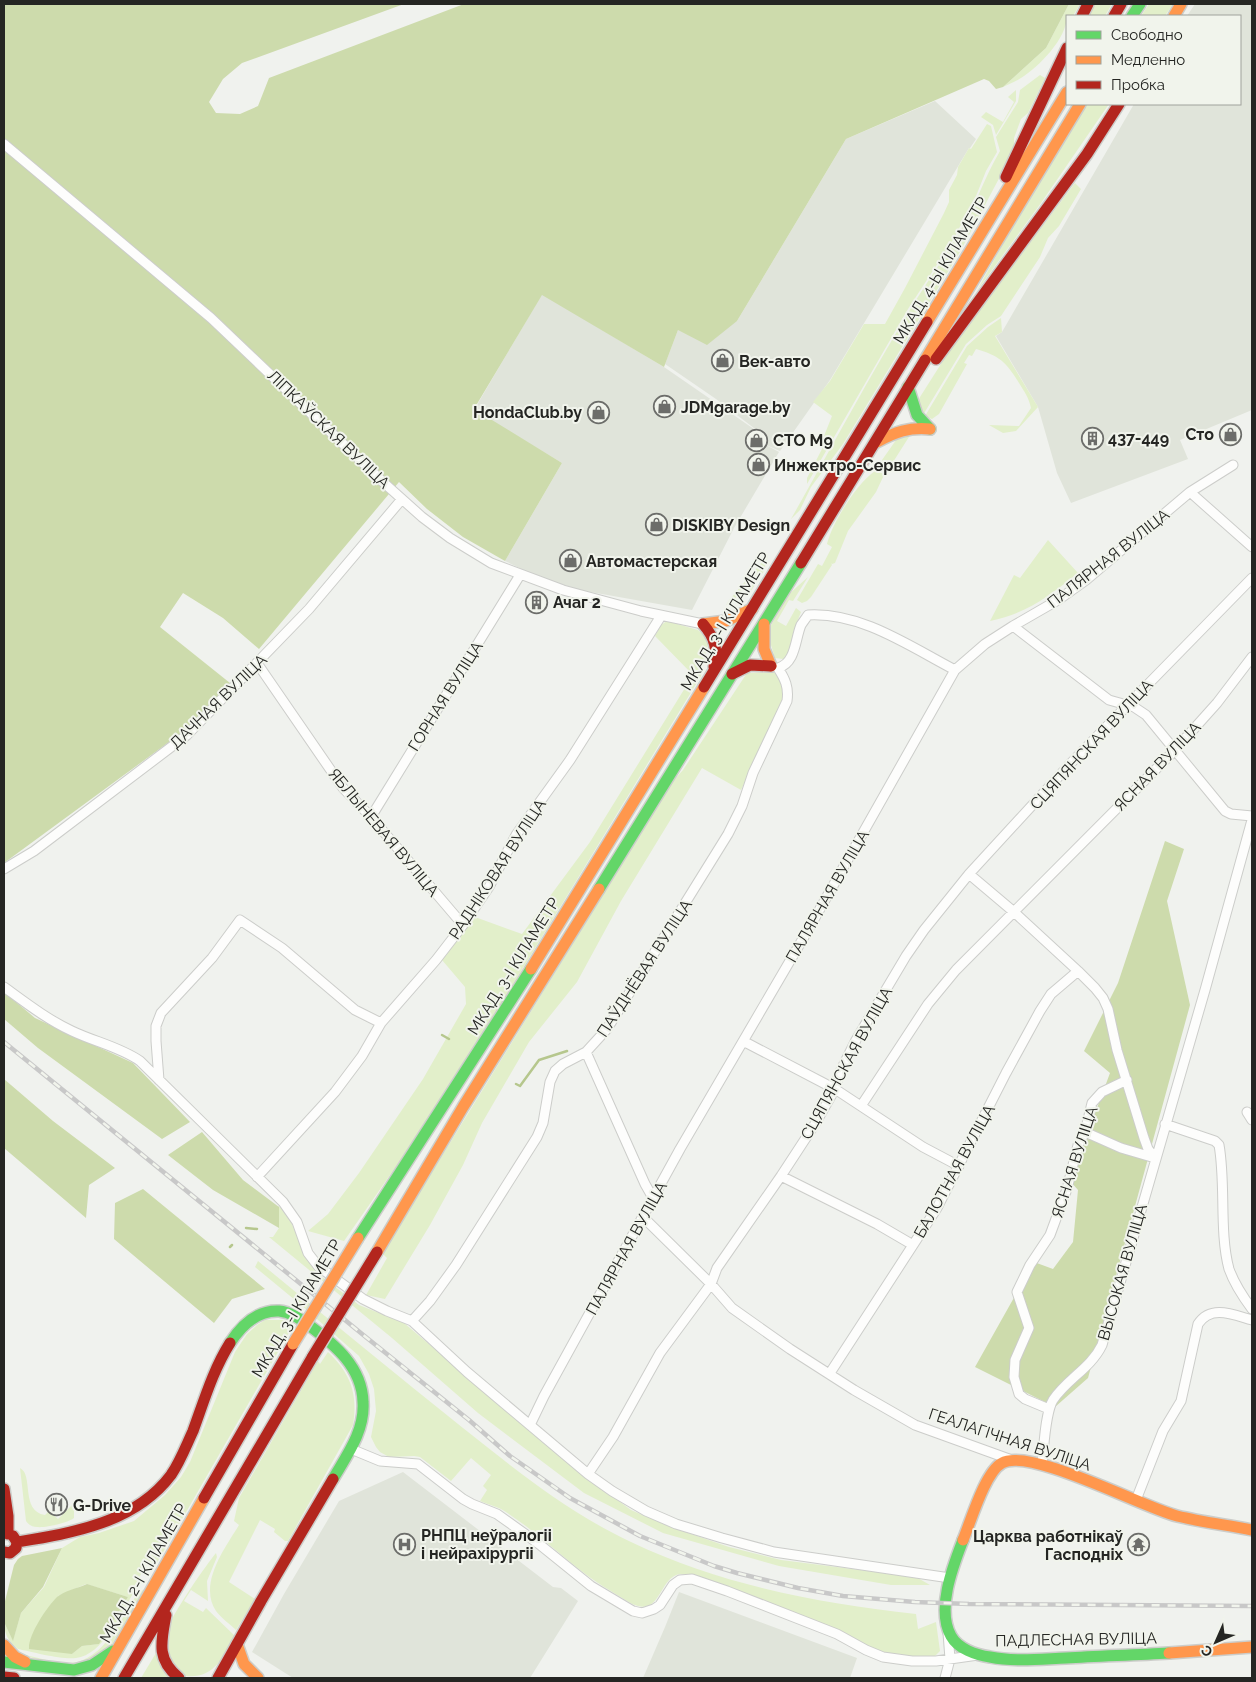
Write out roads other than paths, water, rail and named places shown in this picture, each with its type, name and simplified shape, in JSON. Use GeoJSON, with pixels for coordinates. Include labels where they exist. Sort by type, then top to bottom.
{"type":"FeatureCollection","features":[{"type":"Feature","properties":{"kind":"main road"},"geometry":{"type":"LineString","coordinates":[[1115,15],[1121,4]]}},
{"type":"Feature","properties":{"kind":"main road"},"geometry":{"type":"LineString","coordinates":[[1133,15],[1140,4]]}},
{"type":"Feature","properties":{"kind":"main road"},"geometry":{"type":"LineString","coordinates":[[1175,15],[1181,4]]}},
{"type":"Feature","properties":{"kind":"main road"},"geometry":{"type":"LineString","coordinates":[[979,236],[1022,138],[1066,50]]}},
{"type":"Feature","properties":{"kind":"main road","name":"МКАД, 4-Ы КІЛАМЕТР"},"geometry":{"type":"LineString","coordinates":[[841,465],[1066,94]]}},
{"type":"Feature","properties":{"kind":"main road","name":"МКАД, 4-Ы КІЛАМЕТР"},"geometry":{"type":"LineString","coordinates":[[856,475],[1079,105]]}},
{"type":"Feature","properties":{"kind":"main road"},"geometry":{"type":"LineString","coordinates":[[875,443],[896,430],[917,427],[930,429],[917,415],[908,387],[929,369],[1087,154],[1118,105]]}},
{"type":"Feature","properties":{"kind":"main road","name":"МКАД, 3-І КІЛАМЕТР"},"geometry":{"type":"LineString","coordinates":[[213,1484],[293,1344],[358,1238],[506,1009],[841,465]]}},
{"type":"Feature","properties":{"kind":"main road","name":"МКАД, 3-І КІЛАМЕТР"},"geometry":{"type":"LineString","coordinates":[[169,1602],[230,1494],[463,1107],[856,475]]}},
{"type":"Feature","properties":{"kind":"main road"},"geometry":{"type":"LineString","coordinates":[[703,624],[726,622],[752,609]]}},
{"type":"Feature","properties":{"kind":"main road"},"geometry":{"type":"LineString","coordinates":[[764,623],[764,649],[774,667]]}},
{"type":"Feature","properties":{"kind":"main road"},"geometry":{"type":"LineString","coordinates":[[703,624],[714,636],[717,644],[713,673]]}},
{"type":"Feature","properties":{"kind":"main road"},"geometry":{"type":"LineString","coordinates":[[732,674],[750,665],[774,667]]}},
{"type":"Feature","properties":{"kind":"main road"},"geometry":{"type":"LineString","coordinates":[[17,1542],[67,1533],[101,1523],[139,1504],[157,1491],[177,1465],[228,1345],[242,1325],[249,1319],[271,1311],[283,1311],[297,1316],[334,1345],[350,1363],[361,1384],[364,1397],[362,1425],[351,1450],[218,1678]]}},
{"type":"Feature","properties":{"kind":"main road","name":"ГЕАЛАГІЧНАЯ ВУЛІЦА"},"geometry":{"type":"LineString","coordinates":[[1008,1460],[1019,1459],[1042,1464],[1176,1516],[1252,1530]]}},
{"type":"Feature","properties":{"kind":"main road"},"geometry":{"type":"LineString","coordinates":[[948,1633],[946,1597],[950,1578],[993,1470],[1008,1460]]}},
{"type":"Feature","properties":{"kind":"main road","name":"МКАД, 2-І КІЛАМЕТР"},"geometry":{"type":"LineString","coordinates":[[101,1678],[213,1484]]}},
{"type":"Feature","properties":{"kind":"main road"},"geometry":{"type":"LineString","coordinates":[[4,1489],[8,1516],[6,1534],[14,1536],[17,1542],[16,1548],[12,1552],[4,1553]]}},
{"type":"Feature","properties":{"kind":"main road"},"geometry":{"type":"LineString","coordinates":[[124,1678],[169,1602]]}},
{"type":"Feature","properties":{"kind":"main road"},"geometry":{"type":"LineString","coordinates":[[169,1602],[161,1642],[161,1652],[166,1666],[179,1678]]}},
{"type":"Feature","properties":{"kind":"main road","name":"ПАДЛЕСНАЯ ВУЛІЦА"},"geometry":{"type":"LineString","coordinates":[[948,1633],[961,1647],[979,1655],[1009,1658],[1172,1653],[1252,1647]]}},
{"type":"Feature","properties":{"kind":"main road"},"geometry":{"type":"LineString","coordinates":[[4,1662],[61,1670],[84,1668],[100,1662],[123,1642]]}},
{"type":"Feature","properties":{"kind":"main road"},"geometry":{"type":"LineString","coordinates":[[237,1644],[243,1665],[258,1678]]}},
{"type":"Feature","properties":{"kind":"main road"},"geometry":{"type":"LineString","coordinates":[[4,1645],[15,1657],[32,1665]]}},
{"type":"Feature","properties":{"kind":"main road"},"geometry":{"type":"LineString","coordinates":[[4,1676],[14,1678]]}},
{"type":"Feature","properties":{"kind":"street","name":"ЛІПКАЎСКАЯ ВУЛІЦА"},"geometry":{"type":"LineString","coordinates":[[4,144],[211,318],[422,517],[456,542],[491,563],[563,590],[661,616],[703,624]]}},
{"type":"Feature","properties":{"kind":"street","name":"ПАЛЯРНАЯ ВУЛІЦА"},"geometry":{"type":"LineString","coordinates":[[530,1425],[544,1396],[653,1198],[808,930],[954,670],[985,644],[1058,600],[1079,585],[1190,492],[1233,465]]}},
{"type":"Feature","properties":{"kind":"street"},"geometry":{"type":"LineString","coordinates":[[1190,492],[1252,547]]}},
{"type":"Feature","properties":{"kind":"street","name":"ДАЧНАЯ ВУЛІЦА"},"geometry":{"type":"LineString","coordinates":[[4,869],[34,850],[187,735],[309,609],[402,498]]}},
{"type":"Feature","properties":{"kind":"street","name":"ГОРНАЯ ВУЛІЦА"},"geometry":{"type":"LineString","coordinates":[[371,816],[520,575]]}},
{"type":"Feature","properties":{"kind":"street","name":"СЦЯПЯНСКАЯ ВУЛІЦА"},"geometry":{"type":"LineString","coordinates":[[588,1474],[613,1437],[660,1353],[711,1284],[717,1268],[781,1176],[835,1090],[839,1074],[847,1056],[906,956],[924,930],[968,874],[1126,705],[1252,578]]}},
{"type":"Feature","properties":{"kind":"street"},"geometry":{"type":"LineString","coordinates":[[774,667],[784,666],[790,658],[801,626],[808,615],[826,614],[844,617],[864,624],[901,641],[954,670]]}},
{"type":"Feature","properties":{"kind":"street","name":"РАДНІКОВАЯ ВУЛІЦА"},"geometry":{"type":"LineString","coordinates":[[257,1177],[335,1092],[362,1056],[381,1023],[436,960],[463,925],[488,887],[516,835],[570,760],[661,616]]}},
{"type":"Feature","properties":{"kind":"street"},"geometry":{"type":"LineString","coordinates":[[1013,626],[1109,700],[1134,707],[1146,715],[1225,811],[1252,818]]}},
{"type":"Feature","properties":{"kind":"street","name":"ЯСНАЯ ВУЛІЦА"},"geometry":{"type":"LineString","coordinates":[[861,1106],[928,1004],[956,970],[1174,751],[1217,704],[1252,657]]}},
{"type":"Feature","properties":{"kind":"street","name":"ЯБЛЫНЕВАЯ ВУЛІЦА"},"geometry":{"type":"LineString","coordinates":[[257,663],[343,788],[371,816],[463,925]]}},
{"type":"Feature","properties":{"kind":"street","name":"ПАЎДНЁВАЯ ВУЛІЦА"},"geometry":{"type":"LineString","coordinates":[[412,1321],[452,1272],[536,1137],[543,1124],[550,1082],[555,1071],[563,1064],[586,1052],[599,1039],[692,893],[738,814],[753,773],[787,701],[787,683],[774,667]]}},
{"type":"Feature","properties":{"kind":"street","name":"ВЫСОКАЯ ВУЛІЦА"},"geometry":{"type":"LineString","coordinates":[[1042,1464],[1049,1409],[1060,1392],[1090,1363],[1102,1345],[1252,818]]}},
{"type":"Feature","properties":{"kind":"street"},"geometry":{"type":"LineString","coordinates":[[968,874],[1014,912],[1095,988],[1108,1009],[1117,1050],[1144,1138],[1148,1149],[1155,1158]]}},
{"type":"Feature","properties":{"kind":"street"},"geometry":{"type":"LineString","coordinates":[[159,1080],[156,1026],[161,1013],[212,958],[240,920],[282,948],[355,1010],[381,1023]]}},
{"type":"Feature","properties":{"kind":"street","name":"БАЛОТНАЯ ВУЛІЦА"},"geometry":{"type":"LineString","coordinates":[[830,1373],[937,1208],[1006,1072],[1040,1011],[1051,994],[1078,971]]}},
{"type":"Feature","properties":{"kind":"street"},"geometry":{"type":"LineString","coordinates":[[4,987],[32,1008],[72,1031],[130,1054],[159,1080],[289,1210],[297,1222],[308,1253],[318,1266],[363,1299],[386,1311],[412,1321],[467,1372],[588,1474],[612,1491],[646,1511],[676,1524],[722,1538],[790,1555],[950,1578]]}},
{"type":"Feature","properties":{"kind":"street"},"geometry":{"type":"LineString","coordinates":[[743,1041],[835,1090],[923,1147],[959,1166]]}},
{"type":"Feature","properties":{"kind":"street"},"geometry":{"type":"LineString","coordinates":[[586,1052],[653,1198]]}},
{"type":"Feature","properties":{"kind":"street","name":"ЯСНАЯ ВУЛІЦА"},"geometry":{"type":"LineString","coordinates":[[1049,1409],[1025,1399],[1019,1394],[1014,1377],[1015,1360],[1029,1328],[1017,1292],[1030,1265],[1050,1235],[1066,1189],[1078,1145],[1085,1132],[1092,1104],[1102,1092],[1127,1080]]}},
{"type":"Feature","properties":{"kind":"street"},"geometry":{"type":"LineString","coordinates":[[1247,1112],[1252,1120]]}},
{"type":"Feature","properties":{"kind":"street"},"geometry":{"type":"LineString","coordinates":[[1165,1124],[1215,1141],[1219,1146],[1226,1249],[1229,1267],[1239,1290],[1252,1309]]}},
{"type":"Feature","properties":{"kind":"street"},"geometry":{"type":"LineString","coordinates":[[1085,1132],[1121,1148],[1155,1158]]}},
{"type":"Feature","properties":{"kind":"street"},"geometry":{"type":"LineString","coordinates":[[781,1176],[877,1224],[913,1245]]}},
{"type":"Feature","properties":{"kind":"street","name":"ГЕАЛАГІЧНАЯ ВУЛІЦА"},"geometry":{"type":"LineString","coordinates":[[643,1217],[741,1316],[854,1390],[915,1425],[1008,1460]]}},
{"type":"Feature","properties":{"kind":"street"},"geometry":{"type":"LineString","coordinates":[[1136,1500],[1163,1431],[1181,1401],[1198,1324],[1202,1318],[1219,1312],[1252,1320]]}},
{"type":"Feature","properties":{"kind":"street"},"geometry":{"type":"LineString","coordinates":[[351,1450],[380,1461],[418,1464],[472,1504],[497,1514],[539,1544],[591,1586],[633,1611],[642,1613],[654,1609],[660,1605],[673,1584],[680,1580],[692,1579],[837,1634],[883,1657],[912,1661],[936,1661],[979,1655]]}},
{"type":"Feature","properties":{"kind":"street"},"geometry":{"type":"LineString","coordinates":[[945,1678],[950,1659],[948,1633]]}},
{"type":"Feature","properties":{"kind":"waterway"},"geometry":{"type":"LineString","coordinates":[[442,1035],[449,1039]]}},
{"type":"Feature","properties":{"kind":"waterway"},"geometry":{"type":"LineString","coordinates":[[516,1084],[520,1086],[539,1060],[567,1051]]}},
{"type":"Feature","properties":{"kind":"waterway"},"geometry":{"type":"LineString","coordinates":[[246,1228],[257,1229]]}},
{"type":"Feature","properties":{"kind":"railway"},"geometry":{"type":"LineString","coordinates":[[4,1042],[469,1420],[510,1456],[570,1498],[640,1536],[714,1566],[737,1573],[798,1588],[843,1596],[969,1604],[1252,1606]]}},
{"type":"Feature","properties":{"kind":"place","name":"Век-авто"},"geometry":{"type":"Point","coordinates":[723,361]}},
{"type":"Feature","properties":{"kind":"place","name":"JDMgarage.by"},"geometry":{"type":"Point","coordinates":[665,407]}},
{"type":"Feature","properties":{"kind":"place","name":"HondaClub.by"},"geometry":{"type":"Point","coordinates":[598,412]}},
{"type":"Feature","properties":{"kind":"place","name":"Сто"},"geometry":{"type":"Point","coordinates":[1230,434]}},
{"type":"Feature","properties":{"kind":"place","name":"437-449"},"geometry":{"type":"Point","coordinates":[1092,438]}},
{"type":"Feature","properties":{"kind":"place","name":"СТО М9"},"geometry":{"type":"Point","coordinates":[757,440]}},
{"type":"Feature","properties":{"kind":"place","name":"Инжектро-Сервис"},"geometry":{"type":"Point","coordinates":[758,465]}},
{"type":"Feature","properties":{"kind":"place","name":"DISKIBY Design"},"geometry":{"type":"Point","coordinates":[656,525]}},
{"type":"Feature","properties":{"kind":"place","name":"Автомастерская"},"geometry":{"type":"Point","coordinates":[570,561]}},
{"type":"Feature","properties":{"kind":"place","name":"Ачаг 2"},"geometry":{"type":"Point","coordinates":[537,602]}},
{"type":"Feature","properties":{"kind":"place","name":"G-Drive"},"geometry":{"type":"Point","coordinates":[57,1505]}},
{"type":"Feature","properties":{"kind":"place","name":"РНПЦ неўралогіі і нейрахірургіі"},"geometry":{"type":"Point","coordinates":[405,1544]}},
{"type":"Feature","properties":{"kind":"place","name":"Царква работнікаў Гасподніх"},"geometry":{"type":"Point","coordinates":[1139,1545]}}]}
